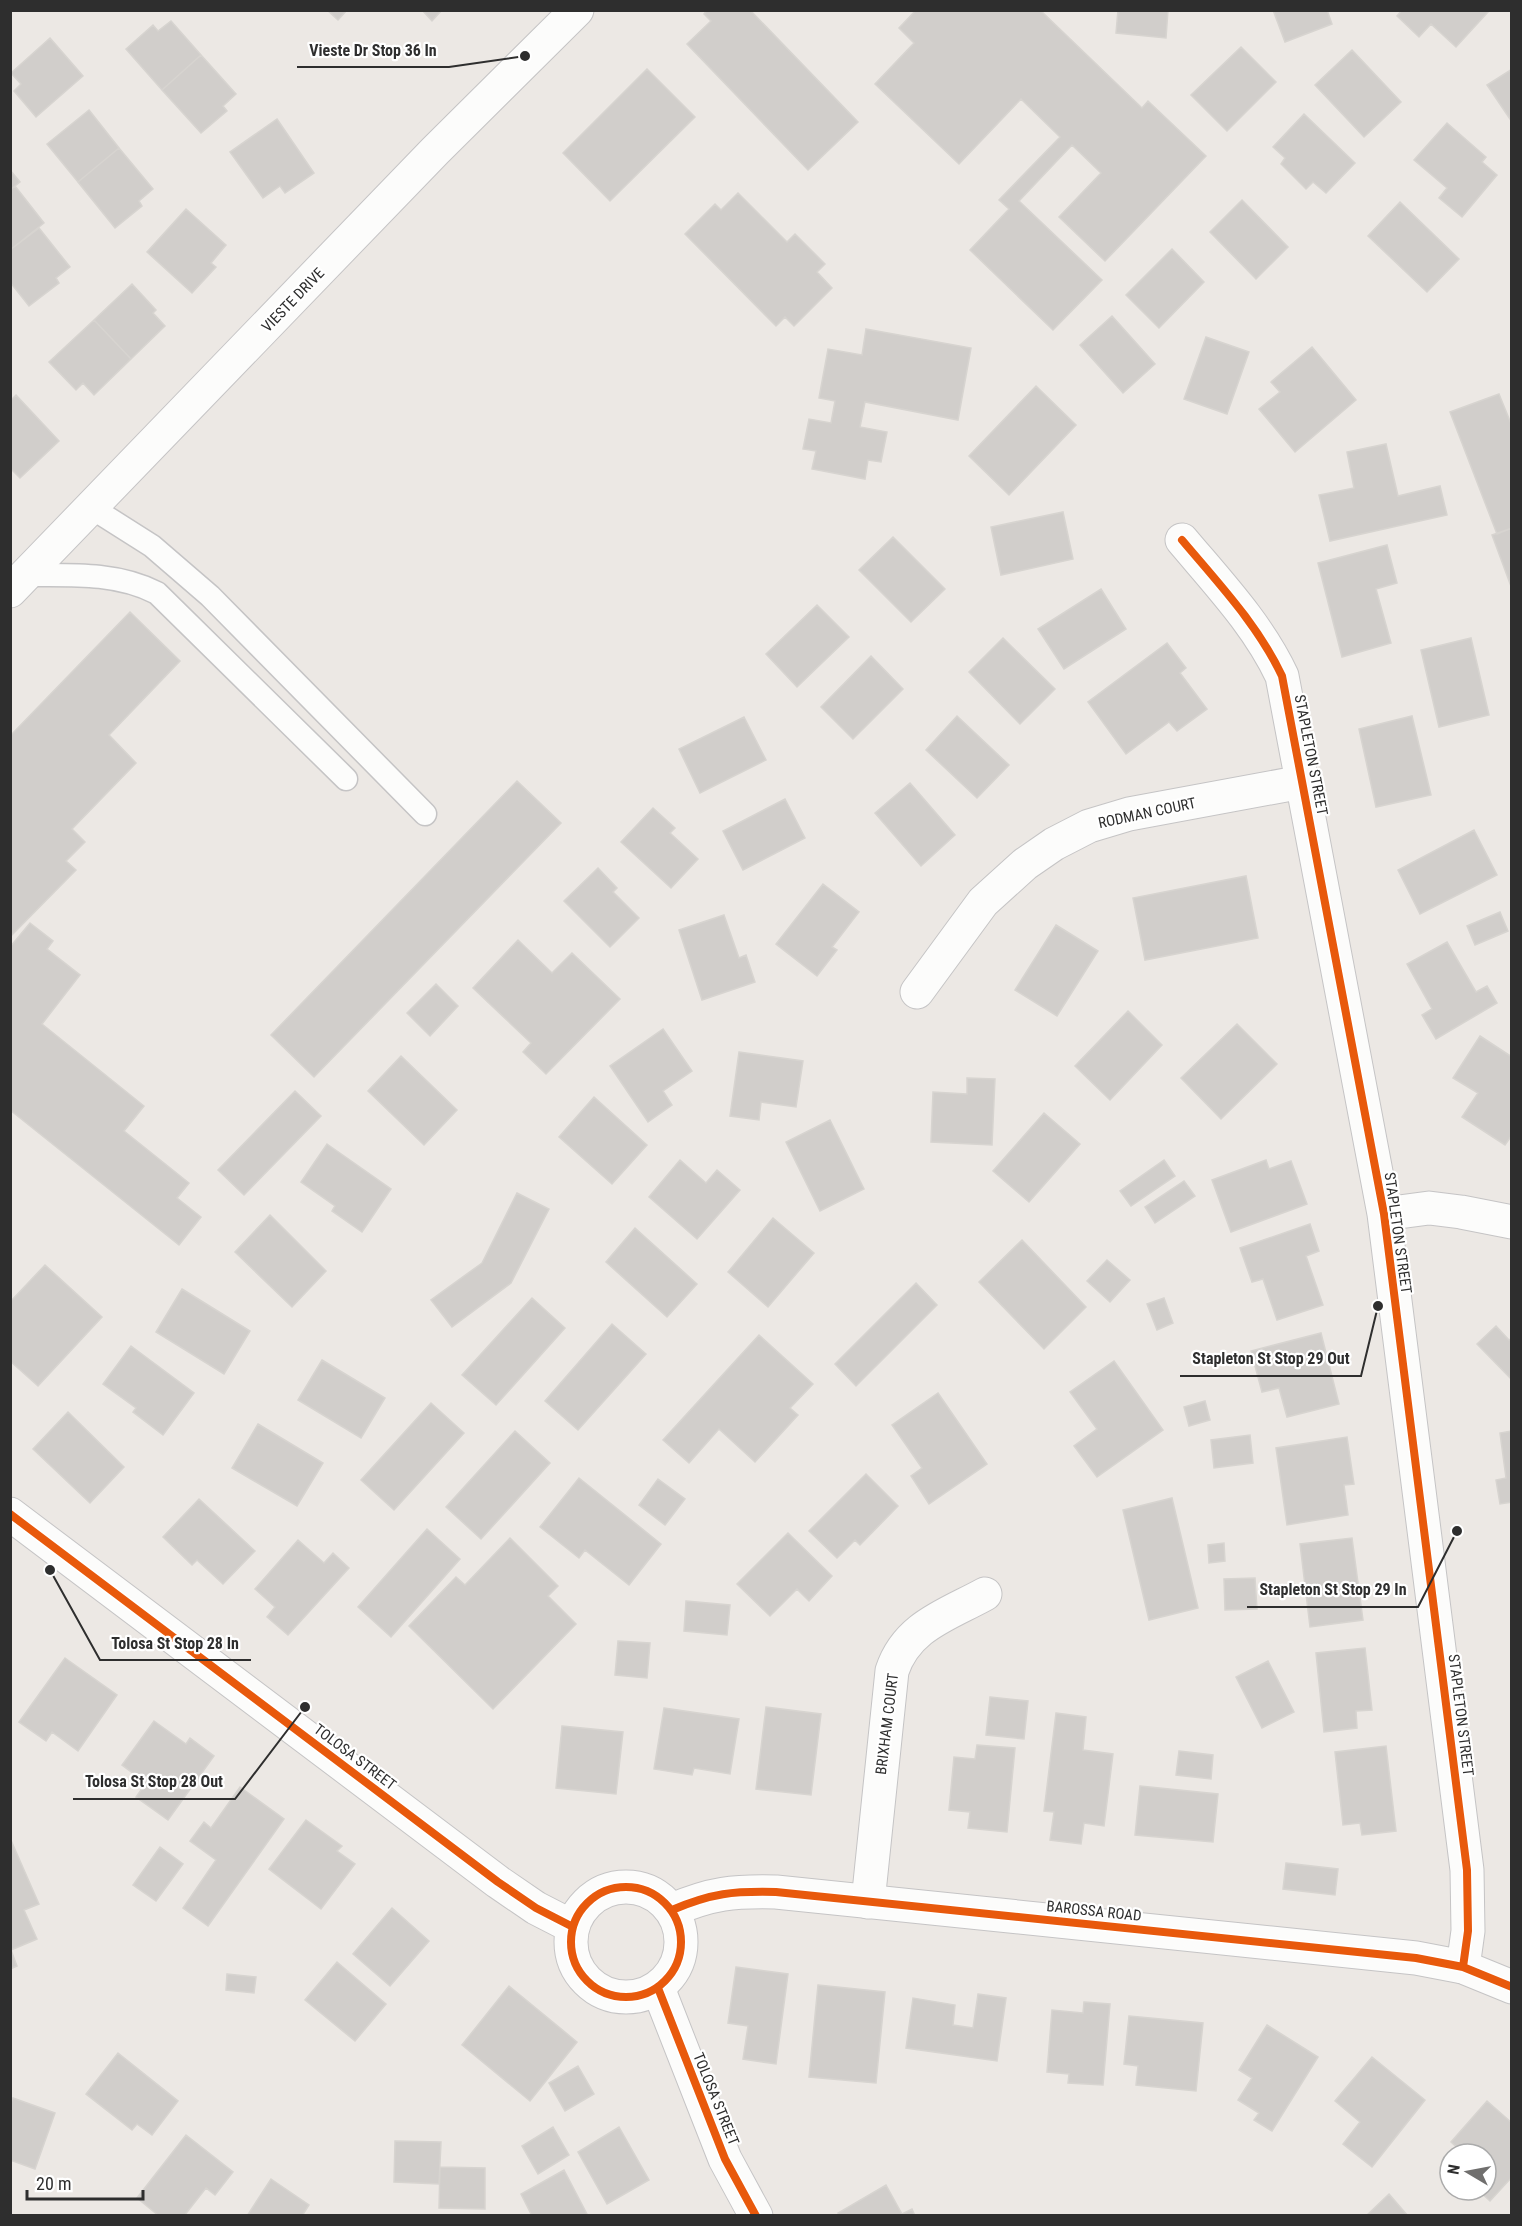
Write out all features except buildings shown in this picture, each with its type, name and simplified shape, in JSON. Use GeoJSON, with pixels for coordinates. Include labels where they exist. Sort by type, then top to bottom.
{"type":"FeatureCollection","features":[{"type":"Feature","properties":{"kind":"street","name":"VIESTE DRIVE"},"geometry":{"type":"LineString","coordinates":[[18,583],[435,151],[577,10]]}},
{"type":"Feature","properties":{"kind":"street","name":"STAPLETON STREET"},"geometry":{"type":"LineString","coordinates":[[1182,540],[1250,622],[1269,649],[1282,676],[1384,1214],[1467,1870],[1468,1931],[1463,1967]]}},
{"type":"Feature","properties":{"kind":"street","name":"RODMAN COURT"},"geometry":{"type":"LineString","coordinates":[[917,992],[983,902],[1025,864],[1054,844],[1089,826],[1129,814],[1302,782]]}},
{"type":"Feature","properties":{"kind":"street"},"geometry":{"type":"LineString","coordinates":[[1384,1214],[1429,1208],[1512,1222]]}},
{"type":"Feature","properties":{"kind":"street","name":"TOLOSA STREET"},"geometry":{"type":"LineString","coordinates":[[10,1514],[498,1882],[536,1908],[573,1927]]}},
{"type":"Feature","properties":{"kind":"street","name":"BRIXHAM COURT"},"geometry":{"type":"LineString","coordinates":[[868,1902],[892,1671],[898,1653],[918,1630],[985,1594]]}},
{"type":"Feature","properties":{"kind":"street"},"geometry":{"type":"LineString","coordinates":[[626,1886],[644,1889],[660,1897],[672,1910],[680,1926],[682,1943],[679,1960],[670,1976],[658,1988],[643,1996],[626,1998],[609,1995],[594,1988],[582,1976],[573,1960],[571,1943],[573,1927],[580,1910],[593,1898],[609,1889],[626,1886]]}},
{"type":"Feature","properties":{"kind":"street","name":"BAROSSA ROAD"},"geometry":{"type":"LineString","coordinates":[[672,1910],[705,1896],[737,1891],[776,1892],[1416,1958],[1463,1967],[1512,1987]]}},
{"type":"Feature","properties":{"kind":"street","name":"TOLOSA STREET"},"geometry":{"type":"LineString","coordinates":[[658,1988],[749,2213]]}},
{"type":"Feature","properties":{"kind":"lane"},"geometry":{"type":"LineString","coordinates":[[92,508],[152,546],[210,596],[425,814]]}},
{"type":"Feature","properties":{"kind":"lane"},"geometry":{"type":"LineString","coordinates":[[18,583],[92,576],[141,585],[157,593],[346,779]]}},
{"type":"Feature","properties":{"kind":"cycle path"},"geometry":{"type":"LineString","coordinates":[[1182,540],[1250,622],[1282,676],[1384,1214],[1467,1870],[1468,1931],[1463,1967]]}},
{"type":"Feature","properties":{"kind":"cycle path"},"geometry":{"type":"LineString","coordinates":[[10,1514],[498,1882],[536,1908],[573,1927]]}},
{"type":"Feature","properties":{"kind":"cycle path"},"geometry":{"type":"LineString","coordinates":[[626,1887],[647,1891],[665,1903],[677,1921],[681,1942],[677,1963],[665,1981],[647,1993],[626,1997],[605,1993],[587,1981],[575,1963],[571,1942],[575,1921],[587,1903],[605,1891],[626,1887]]}},
{"type":"Feature","properties":{"kind":"cycle path"},"geometry":{"type":"LineString","coordinates":[[672,1910],[723,1894],[776,1892],[1416,1958],[1463,1967],[1512,1987]]}},
{"type":"Feature","properties":{"kind":"cycle path"},"geometry":{"type":"LineString","coordinates":[[658,1988],[725,2159],[756,2216]]}},
{"type":"Feature","properties":{"kind":"place","name":"Vieste Dr Stop 36 In"},"geometry":{"type":"Point","coordinates":[525,56]}},
{"type":"Feature","properties":{"kind":"place","name":"Stapleton St Stop 29 Out"},"geometry":{"type":"Point","coordinates":[1378,1306]}},
{"type":"Feature","properties":{"kind":"place","name":"Stapleton St Stop 29 In"},"geometry":{"type":"Point","coordinates":[1457,1531]}},
{"type":"Feature","properties":{"kind":"place","name":"Tolosa St Stop 28 In"},"geometry":{"type":"Point","coordinates":[50,1570]}},
{"type":"Feature","properties":{"kind":"place","name":"Tolosa St Stop 28 Out"},"geometry":{"type":"Point","coordinates":[305,1707]}}]}
